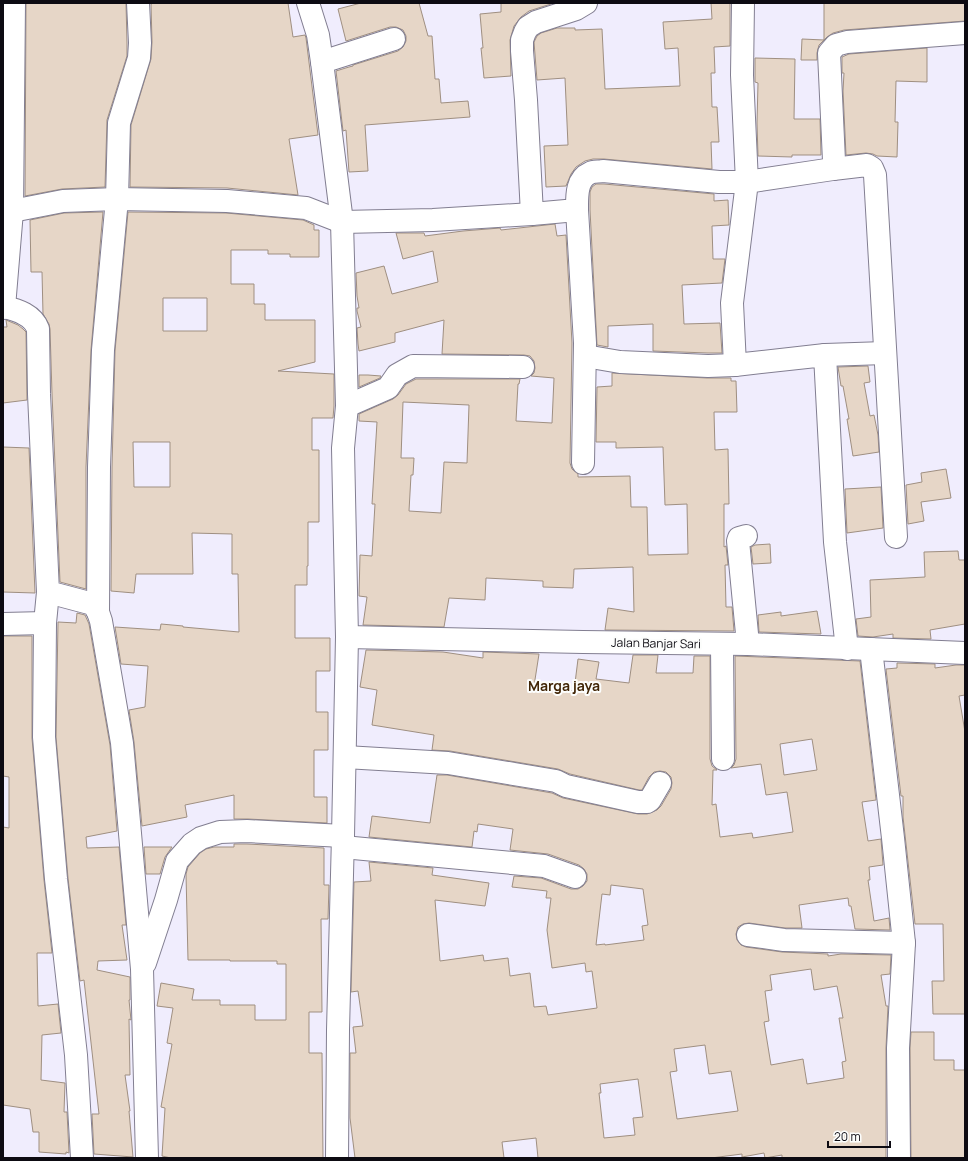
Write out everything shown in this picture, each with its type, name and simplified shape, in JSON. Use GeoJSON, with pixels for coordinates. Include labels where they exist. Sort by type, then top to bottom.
{"type":"FeatureCollection","features":[{"type":"Feature","properties":{"kind":"street"},"geometry":{"type":"LineString","coordinates":[[14,3],[12,210],[4,308],[14,309],[24,313],[36,323],[38,329],[39,394],[48,592],[45,623],[44,737],[56,879],[76,1055],[82,1158]]}},
{"type":"Feature","properties":{"kind":"street"},"geometry":{"type":"LineString","coordinates":[[98,612],[99,467],[103,350],[117,199],[119,123],[139,58],[140,43],[138,3]]}},
{"type":"Feature","properties":{"kind":"street"},"geometry":{"type":"LineString","coordinates":[[308,3],[318,35],[342,222],[347,406],[343,448],[347,637],[338,1030],[337,1158]]}},
{"type":"Feature","properties":{"kind":"street"},"geometry":{"type":"LineString","coordinates":[[532,214],[522,40],[528,27],[536,22],[576,9],[586,3]]}},
{"type":"Feature","properties":{"kind":"street"},"geometry":{"type":"LineString","coordinates":[[735,365],[732,303],[747,182],[742,76],[743,3]]}},
{"type":"Feature","properties":{"kind":"street"},"geometry":{"type":"LineString","coordinates":[[834,168],[829,53],[836,45],[847,42],[965,33]]}},
{"type":"Feature","properties":{"kind":"street"},"geometry":{"type":"LineString","coordinates":[[322,62],[394,40]]}},
{"type":"Feature","properties":{"kind":"street"},"geometry":{"type":"LineString","coordinates":[[583,463],[585,338],[577,210],[577,192],[582,179],[590,172],[603,171],[719,182],[747,182],[834,168],[867,165],[872,168],[875,175],[896,536]]}},
{"type":"Feature","properties":{"kind":"street"},"geometry":{"type":"LineString","coordinates":[[12,210],[63,201],[117,199],[227,201],[306,208],[342,222],[433,220],[577,210]]}},
{"type":"Feature","properties":{"kind":"street"},"geometry":{"type":"LineString","coordinates":[[585,356],[620,362],[708,366],[735,365],[825,355],[885,353]]}},
{"type":"Feature","properties":{"kind":"street"},"geometry":{"type":"LineString","coordinates":[[825,355],[835,542],[847,649]]}},
{"type":"Feature","properties":{"kind":"street"},"geometry":{"type":"LineString","coordinates":[[347,406],[388,388],[397,375],[414,366],[523,367]]}},
{"type":"Feature","properties":{"kind":"street"},"geometry":{"type":"LineString","coordinates":[[746,536],[740,538],[738,541],[748,644]]}},
{"type":"Feature","properties":{"kind":"street"},"geometry":{"type":"LineString","coordinates":[[48,592],[93,604],[101,621],[106,644],[122,743],[142,969],[147,1158]]}},
{"type":"Feature","properties":{"kind":"street"},"geometry":{"type":"LineString","coordinates":[[3,624],[45,623]]}},
{"type":"Feature","properties":{"kind":"street","name":"Jalan Banjar Sari"},"geometry":{"type":"LineString","coordinates":[[347,637],[722,645],[748,644],[965,653]]}},
{"type":"Feature","properties":{"kind":"street"},"geometry":{"type":"LineString","coordinates":[[722,645],[723,759]]}},
{"type":"Feature","properties":{"kind":"street"},"geometry":{"type":"LineString","coordinates":[[871,649],[904,943],[898,1048],[899,1158]]}},
{"type":"Feature","properties":{"kind":"street"},"geometry":{"type":"LineString","coordinates":[[345,757],[448,762],[556,781],[566,786],[638,802],[647,802],[650,800],[660,783]]}},
{"type":"Feature","properties":{"kind":"street"},"geometry":{"type":"LineString","coordinates":[[142,969],[178,861],[192,844],[201,838],[220,832],[246,831],[343,841],[544,866],[575,876]]}},
{"type":"Feature","properties":{"kind":"street"},"geometry":{"type":"LineString","coordinates":[[748,935],[784,940],[904,943]]}},
{"type":"Feature","properties":{"kind":"building"},"geometry":{"type":"Polygon","coordinates":[[[26,3],[126,3],[127,56],[107,120],[105,187],[62,189],[25,196],[26,3]]]}},
{"type":"Feature","properties":{"kind":"building"},"geometry":{"type":"Polygon","coordinates":[[[288,3],[293,37],[305,35],[306,38],[318,135],[289,139],[298,195],[227,188],[130,187],[131,125],[151,59],[151,4],[288,3]]]}},
{"type":"Feature","properties":{"kind":"building"},"geometry":{"type":"Polygon","coordinates":[[[361,3],[419,3],[428,36],[432,36],[435,79],[439,79],[441,103],[468,101],[470,117],[365,125],[368,171],[349,172],[346,130],[343,131],[336,71],[398,51],[403,47],[406,41],[406,36],[403,30],[396,27],[390,27],[346,41],[338,9],[361,3]]]}},
{"type":"Feature","properties":{"kind":"building"},"geometry":{"type":"Polygon","coordinates":[[[501,3],[554,3],[529,11],[521,17],[514,26],[510,40],[511,76],[484,78],[480,14],[501,12],[501,3]]]}},
{"type":"Feature","properties":{"kind":"building"},"geometry":{"type":"Polygon","coordinates":[[[711,3],[730,3],[730,46],[714,47],[715,73],[711,73],[712,107],[717,107],[719,142],[711,142],[712,169],[593,159],[585,161],[576,167],[566,186],[546,187],[544,146],[568,145],[565,78],[537,80],[534,42],[537,36],[541,33],[557,28],[575,28],[575,30],[602,29],[605,89],[680,86],[678,48],[665,49],[663,22],[712,19],[711,3]]]}},
{"type":"Feature","properties":{"kind":"building"},"geometry":{"type":"Polygon","coordinates":[[[824,3],[965,3],[965,21],[844,30],[833,33],[824,40],[824,3]]]}},
{"type":"Feature","properties":{"kind":"building"},"geometry":{"type":"Polygon","coordinates":[[[802,39],[824,40],[819,45],[817,60],[801,60],[802,39]]]}},
{"type":"Feature","properties":{"kind":"building"},"geometry":{"type":"Polygon","coordinates":[[[927,48],[927,82],[896,81],[895,122],[898,122],[897,157],[877,156],[866,153],[846,155],[843,91],[844,73],[842,73],[842,57],[849,54],[927,48]]]}},
{"type":"Feature","properties":{"kind":"building"},"geometry":{"type":"Polygon","coordinates":[[[755,58],[795,59],[794,119],[820,119],[821,155],[792,155],[792,157],[758,156],[758,83],[755,82],[755,58]]]}},
{"type":"Feature","properties":{"kind":"building"},"geometry":{"type":"Polygon","coordinates":[[[596,184],[714,194],[714,201],[728,200],[729,225],[712,226],[713,259],[725,259],[722,283],[682,285],[684,324],[720,323],[722,353],[653,351],[653,324],[608,326],[608,347],[597,345],[590,210],[590,192],[592,187],[596,184]]]}},
{"type":"Feature","properties":{"kind":"building"},"geometry":{"type":"Polygon","coordinates":[[[103,212],[91,350],[86,467],[86,589],[60,582],[50,329],[49,324],[43,314],[42,272],[31,272],[30,220],[64,213],[103,212]]]}},
{"type":"Feature","properties":{"kind":"building"},"geometry":{"type":"Polygon","coordinates":[[[128,212],[226,213],[303,220],[314,225],[314,230],[319,230],[319,257],[290,257],[290,254],[268,254],[268,250],[231,250],[231,284],[254,284],[254,304],[265,304],[265,320],[315,320],[315,362],[278,371],[334,374],[333,418],[312,418],[312,450],[319,450],[319,522],[308,522],[307,585],[295,585],[295,638],[330,638],[330,671],[316,671],[316,712],[328,712],[328,750],[314,750],[314,797],[327,797],[327,823],[234,819],[234,795],[185,805],[187,817],[142,826],[134,742],[129,710],[145,707],[148,666],[121,664],[115,627],[160,630],[161,624],[239,632],[238,574],[232,574],[232,534],[192,533],[193,574],[136,574],[134,593],[111,591],[115,351],[128,212]],[[163,298],[163,331],[207,331],[207,298],[163,298]],[[133,442],[134,487],[170,487],[170,442],[133,442]]]}},
{"type":"Feature","properties":{"kind":"building"},"geometry":{"type":"Polygon","coordinates":[[[555,224],[557,236],[566,235],[572,343],[570,463],[572,469],[578,474],[578,477],[630,476],[631,507],[647,507],[648,555],[688,554],[687,504],[665,505],[663,447],[616,448],[616,442],[596,442],[597,387],[612,386],[612,373],[731,378],[731,381],[736,381],[737,412],[714,412],[715,450],[728,449],[729,504],[724,504],[724,547],[726,546],[728,565],[725,565],[726,607],[732,607],[734,631],[605,630],[608,608],[634,612],[633,567],[574,569],[573,588],[543,587],[543,581],[486,578],[485,600],[449,598],[444,627],[363,625],[367,597],[359,596],[360,555],[372,556],[375,504],[372,504],[377,422],[359,421],[359,414],[393,399],[406,384],[416,379],[520,379],[518,384],[516,421],[552,423],[554,378],[531,376],[534,373],[535,368],[534,361],[530,356],[442,354],[444,320],[395,333],[395,342],[359,351],[357,328],[361,327],[357,311],[357,308],[359,308],[356,273],[384,266],[392,294],[438,282],[433,251],[403,259],[396,233],[424,233],[425,236],[500,228],[501,230],[555,224]],[[403,402],[401,458],[414,458],[413,475],[411,475],[409,511],[441,513],[444,462],[467,463],[469,405],[403,402]]]}},
{"type":"Feature","properties":{"kind":"building"},"geometry":{"type":"Polygon","coordinates":[[[6,320],[18,325],[26,332],[27,400],[3,403],[3,327],[7,327],[6,320]]]}},
{"type":"Feature","properties":{"kind":"building"},"geometry":{"type":"Polygon","coordinates":[[[868,366],[870,382],[864,383],[870,416],[874,415],[878,435],[879,452],[853,456],[847,419],[849,419],[838,367],[868,366]]]}},
{"type":"Feature","properties":{"kind":"building"},"geometry":{"type":"Polygon","coordinates":[[[359,375],[381,376],[380,378],[359,387],[359,375]]]}},
{"type":"Feature","properties":{"kind":"building"},"geometry":{"type":"Polygon","coordinates":[[[3,447],[29,448],[35,593],[3,592],[3,447]]]}},
{"type":"Feature","properties":{"kind":"building"},"geometry":{"type":"Polygon","coordinates":[[[946,469],[951,498],[921,502],[924,521],[908,524],[906,485],[922,482],[921,473],[946,469]]]}},
{"type":"Feature","properties":{"kind":"building"},"geometry":{"type":"Polygon","coordinates":[[[881,487],[883,528],[847,533],[845,489],[881,487]]]}},
{"type":"Feature","properties":{"kind":"building"},"geometry":{"type":"Polygon","coordinates":[[[770,544],[771,563],[753,564],[751,547],[755,545],[770,544]]]}},
{"type":"Feature","properties":{"kind":"building"},"geometry":{"type":"Polygon","coordinates":[[[958,551],[959,560],[965,560],[965,624],[930,630],[931,639],[893,638],[893,634],[873,637],[858,636],[856,619],[871,617],[870,580],[925,577],[924,552],[958,551]]]}},
{"type":"Feature","properties":{"kind":"building"},"geometry":{"type":"Polygon","coordinates":[[[817,611],[821,634],[759,632],[758,615],[781,612],[781,616],[817,611]]]}},
{"type":"Feature","properties":{"kind":"building"},"geometry":{"type":"Polygon","coordinates":[[[77,613],[85,615],[89,624],[110,745],[117,831],[86,837],[87,848],[119,847],[126,925],[122,925],[127,960],[98,961],[97,970],[130,977],[130,1075],[125,1075],[130,1111],[133,1157],[94,1154],[92,1114],[99,1114],[84,980],[80,981],[68,878],[56,737],[58,622],[76,623],[77,613]]]}},
{"type":"Feature","properties":{"kind":"building"},"geometry":{"type":"Polygon","coordinates":[[[3,636],[32,636],[32,738],[44,880],[52,953],[37,953],[38,1006],[58,1004],[61,1033],[42,1035],[41,1080],[65,1083],[64,1112],[67,1112],[69,1153],[66,1152],[66,1154],[39,1152],[39,1132],[33,1132],[30,1109],[3,1105],[3,827],[9,828],[9,777],[3,776],[3,636]]]}},
{"type":"Feature","properties":{"kind":"building"},"geometry":{"type":"Polygon","coordinates":[[[366,650],[443,652],[483,658],[483,652],[539,654],[534,686],[574,691],[578,659],[599,662],[596,679],[629,683],[633,655],[658,655],[656,673],[693,673],[694,656],[710,656],[710,759],[712,766],[717,770],[713,770],[712,805],[716,804],[720,837],[752,833],[753,838],[793,832],[787,792],[766,795],[761,764],[731,768],[736,759],[735,656],[860,661],[876,800],[862,802],[868,841],[881,839],[883,865],[869,867],[870,880],[868,880],[874,921],[889,918],[890,930],[855,929],[848,898],[799,905],[802,928],[785,928],[749,923],[738,927],[736,934],[737,940],[741,945],[746,947],[782,952],[828,954],[828,956],[841,954],[891,955],[890,974],[881,975],[886,1006],[888,1006],[886,1048],[886,1158],[782,1158],[782,1155],[765,1158],[764,1153],[742,1157],[742,1154],[711,1158],[538,1158],[536,1138],[502,1142],[504,1158],[355,1158],[350,1118],[350,1053],[356,1053],[353,1027],[363,1026],[358,991],[351,992],[354,882],[371,881],[369,862],[433,868],[432,875],[489,883],[485,906],[435,900],[440,961],[483,955],[484,961],[508,958],[510,976],[530,973],[534,1007],[546,1006],[548,1015],[597,1008],[592,971],[586,972],[585,963],[552,968],[547,930],[551,898],[546,898],[547,891],[512,887],[514,876],[541,878],[571,889],[578,889],[587,881],[587,874],[584,869],[579,865],[548,854],[510,850],[513,829],[478,824],[477,832],[474,831],[472,847],[369,837],[372,816],[430,823],[437,775],[447,775],[552,793],[563,798],[638,814],[647,814],[657,810],[671,789],[672,783],[671,777],[666,772],[654,772],[649,777],[642,790],[639,790],[570,774],[558,769],[450,751],[432,750],[434,735],[372,725],[377,690],[360,687],[366,650]],[[812,739],[780,744],[784,775],[817,770],[812,739]],[[611,885],[610,895],[602,894],[596,945],[644,940],[642,926],[648,925],[643,889],[611,885]],[[811,969],[770,975],[772,990],[765,991],[769,1021],[764,1022],[771,1065],[803,1059],[807,1084],[844,1078],[842,1062],[846,1061],[839,1018],[843,1018],[837,986],[814,990],[811,969]],[[705,1045],[674,1049],[677,1071],[670,1072],[677,1119],[738,1111],[731,1071],[709,1074],[705,1045]],[[638,1079],[600,1084],[601,1093],[599,1093],[604,1138],[635,1135],[633,1118],[643,1117],[638,1079]]]}},
{"type":"Feature","properties":{"kind":"building"},"geometry":{"type":"Polygon","coordinates":[[[897,663],[935,664],[935,668],[965,665],[965,695],[959,696],[965,732],[965,1014],[933,1014],[932,981],[944,981],[943,924],[915,924],[903,817],[903,796],[901,796],[886,669],[897,668],[897,663]]]}},
{"type":"Feature","properties":{"kind":"building"},"geometry":{"type":"Polygon","coordinates":[[[234,844],[324,848],[324,885],[329,885],[328,919],[321,919],[322,1012],[309,1012],[309,1053],[322,1053],[323,1158],[171,1158],[162,1156],[165,1108],[161,1107],[172,1044],[167,1043],[173,1008],[157,1006],[161,983],[194,989],[192,1000],[220,1000],[220,1005],[255,1005],[255,1020],[286,1020],[286,964],[277,964],[277,961],[188,960],[186,874],[188,867],[200,853],[206,849],[214,847],[234,847],[234,844]]]}},
{"type":"Feature","properties":{"kind":"building"},"geometry":{"type":"Polygon","coordinates":[[[144,847],[172,847],[165,857],[160,874],[146,874],[144,847]]]}},
{"type":"Feature","properties":{"kind":"building"},"geometry":{"type":"Polygon","coordinates":[[[911,1032],[934,1032],[934,1060],[954,1060],[954,1070],[965,1070],[965,1158],[911,1158],[911,1032]]]}},
{"type":"Feature","properties":{"kind":"district","name":"Marga jaya"},"geometry":{"type":"Point","coordinates":[564,685]}}]}
